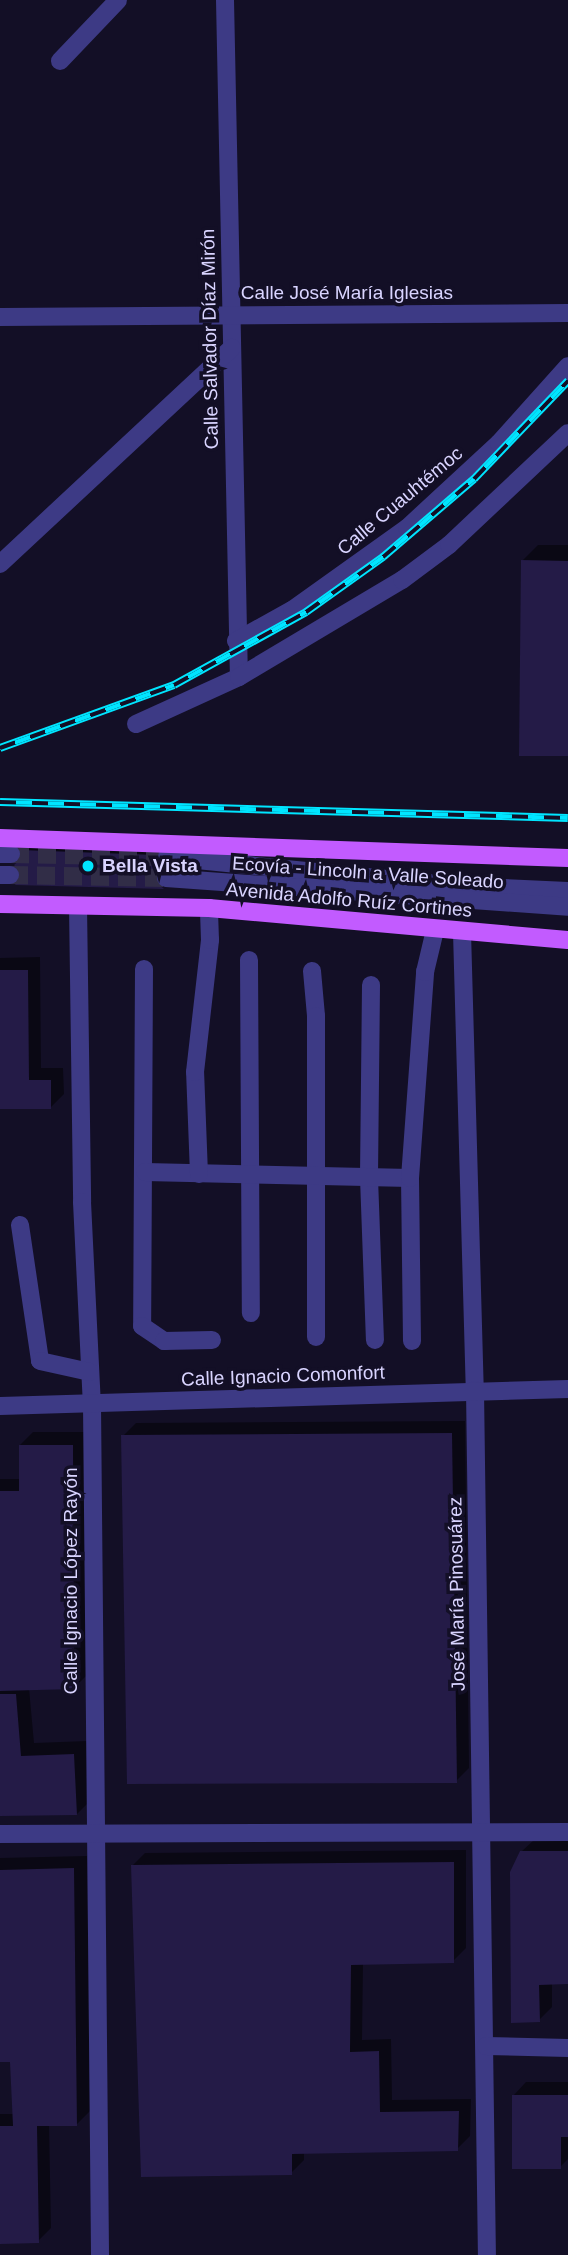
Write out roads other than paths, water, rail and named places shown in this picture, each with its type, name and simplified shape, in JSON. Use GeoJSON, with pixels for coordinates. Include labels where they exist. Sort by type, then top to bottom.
{"type":"FeatureCollection","features":[{"type":"Feature","properties":{"kind":"main road"},"geometry":{"type":"LineString","coordinates":[[0,838],[568,858]]}},
{"type":"Feature","properties":{"kind":"main road","name":"Avenida Adolfo Ruíz Cortines"},"geometry":{"type":"LineString","coordinates":[[0,904],[209,908],[568,940]]}},
{"type":"Feature","properties":{"kind":"street"},"geometry":{"type":"LineString","coordinates":[[60,61],[118,0]]}},
{"type":"Feature","properties":{"kind":"street","name":"Calle Salvador Díaz Mirón"},"geometry":{"type":"LineString","coordinates":[[225,0],[236,642],[239,677]]}},
{"type":"Feature","properties":{"kind":"street","name":"Calle José María Iglesias"},"geometry":{"type":"LineString","coordinates":[[0,317],[568,313]]}},
{"type":"Feature","properties":{"kind":"street"},"geometry":{"type":"LineString","coordinates":[[0,564],[232,348]]}},
{"type":"Feature","properties":{"kind":"street","name":"Calle Cuauhtémoc"},"geometry":{"type":"LineString","coordinates":[[236,642],[292,610],[407,528],[499,443],[568,366]]}},
{"type":"Feature","properties":{"kind":"street"},"geometry":{"type":"LineString","coordinates":[[136,724],[239,677],[402,580],[449,545],[568,433]]}},
{"type":"Feature","properties":{"kind":"street"},"geometry":{"type":"LineString","coordinates":[[167,856],[510,897],[568,891]]}},
{"type":"Feature","properties":{"kind":"street","name":"Ecovía - Lincoln a Valle Soleado"},"geometry":{"type":"LineString","coordinates":[[166,878],[510,897],[568,907]]}},
{"type":"Feature","properties":{"kind":"street","name":"Calle Ignacio López Rayón"},"geometry":{"type":"LineString","coordinates":[[78,906],[92,1404],[93,1833],[100,2255]]}},
{"type":"Feature","properties":{"kind":"street"},"geometry":{"type":"LineString","coordinates":[[199,1174],[195,1072],[210,940],[209,908]]}},
{"type":"Feature","properties":{"kind":"street"},"geometry":{"type":"LineString","coordinates":[[412,1341],[410,1178],[425,972],[435,930]]}},
{"type":"Feature","properties":{"kind":"street","name":"José María Pinosuárez"},"geometry":{"type":"LineString","coordinates":[[462,932],[475,1390],[487,2255]]}},
{"type":"Feature","properties":{"kind":"street"},"geometry":{"type":"LineString","coordinates":[[248,960],[253,1177],[251,1313]]}},
{"type":"Feature","properties":{"kind":"street"},"geometry":{"type":"LineString","coordinates":[[144,969],[145,1172],[142,1326],[164,1341],[212,1340]]}},
{"type":"Feature","properties":{"kind":"street"},"geometry":{"type":"LineString","coordinates":[[312,971],[316,1016],[313,1177],[316,1337]]}},
{"type":"Feature","properties":{"kind":"street"},"geometry":{"type":"LineString","coordinates":[[371,985],[369,1178],[375,1340]]}},
{"type":"Feature","properties":{"kind":"street"},"geometry":{"type":"LineString","coordinates":[[145,1172],[253,1177],[410,1178]]}},
{"type":"Feature","properties":{"kind":"street"},"geometry":{"type":"LineString","coordinates":[[20,1225],[40,1361],[90,1371]]}},
{"type":"Feature","properties":{"kind":"street","name":"Calle Ignacio Comonfort"},"geometry":{"type":"LineString","coordinates":[[0,1406],[568,1389]]}},
{"type":"Feature","properties":{"kind":"street"},"geometry":{"type":"LineString","coordinates":[[0,1834],[568,1832]]}},
{"type":"Feature","properties":{"kind":"street"},"geometry":{"type":"LineString","coordinates":[[486,2046],[568,2048]]}},
{"type":"Feature","properties":{"kind":"tunnel"},"geometry":{"type":"LineString","coordinates":[[11,854],[167,857]]}},
{"type":"Feature","properties":{"kind":"tunnel"},"geometry":{"type":"LineString","coordinates":[[10,875],[166,878]]}},
{"type":"Feature","properties":{"kind":"railway"},"geometry":{"type":"LineString","coordinates":[[0,748],[174,685],[306,612],[383,557],[474,479],[568,381]]}},
{"type":"Feature","properties":{"kind":"railway"},"geometry":{"type":"LineString","coordinates":[[0,802],[568,818]]}},
{"type":"Feature","properties":{"kind":"place","name":"Bella Vista"},"geometry":{"type":"Point","coordinates":[88,866]}}]}
